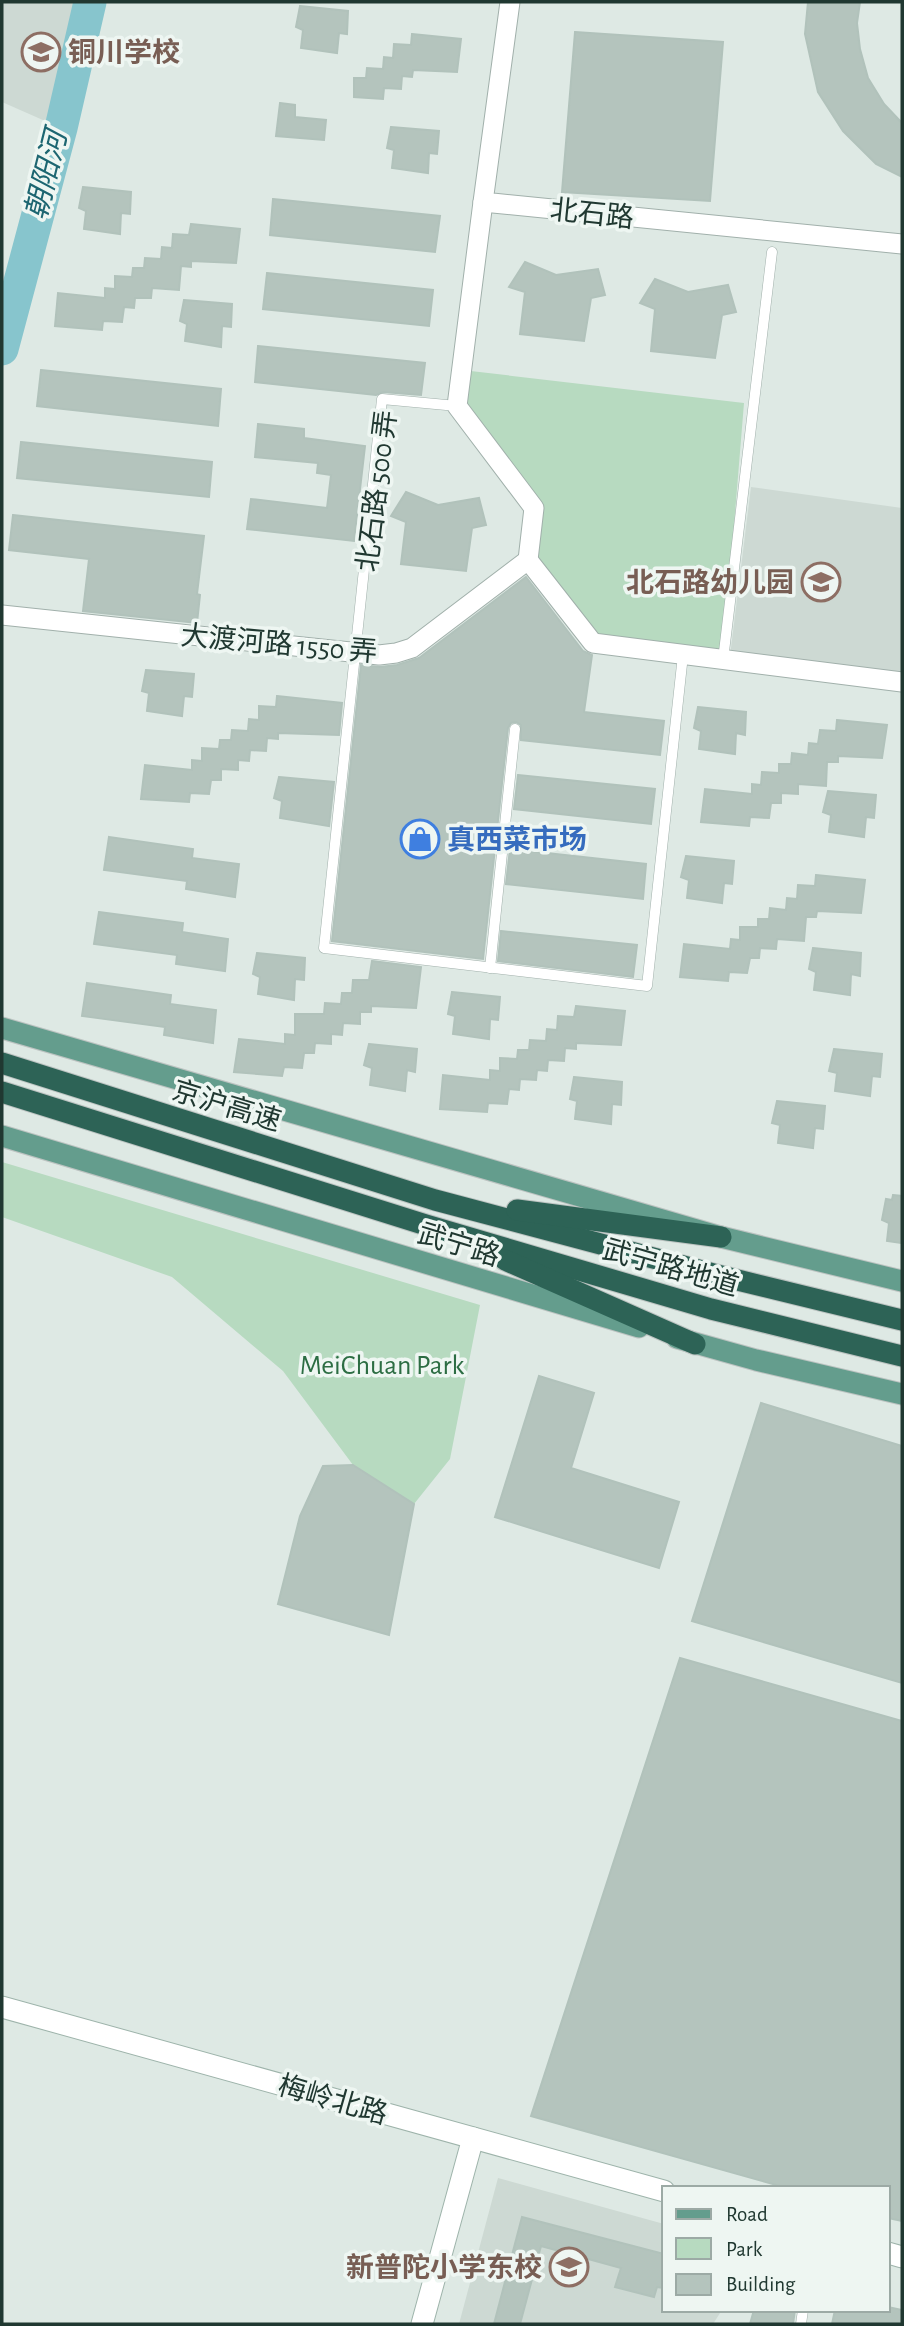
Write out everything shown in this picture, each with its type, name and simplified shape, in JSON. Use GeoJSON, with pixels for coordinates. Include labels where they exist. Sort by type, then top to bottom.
{"type":"FeatureCollection","features":[{"type":"Feature","properties":{"kind":"highway","name":"京沪高速"},"geometry":{"type":"LineString","coordinates":[[2,1063],[435,1200]]}},
{"type":"Feature","properties":{"kind":"highway","name":"京沪高速"},"geometry":{"type":"LineString","coordinates":[[2,1092],[426,1225]]}},
{"type":"Feature","properties":{"kind":"highway"},"geometry":{"type":"LineString","coordinates":[[435,1200],[722,1237]]}},
{"type":"Feature","properties":{"kind":"highway","name":"武宁路地道"},"geometry":{"type":"LineString","coordinates":[[435,1200],[717,1275],[902,1320]]}},
{"type":"Feature","properties":{"kind":"highway"},"geometry":{"type":"LineString","coordinates":[[426,1225],[695,1343]]}},
{"type":"Feature","properties":{"kind":"highway","name":"武宁路地道"},"geometry":{"type":"LineString","coordinates":[[426,1225],[711,1309],[902,1356]]}},
{"type":"Feature","properties":{"kind":"main road"},"geometry":{"type":"LineString","coordinates":[[2,1028],[722,1237],[902,1281]]}},
{"type":"Feature","properties":{"kind":"main road","name":"武宁路"},"geometry":{"type":"LineString","coordinates":[[2,1136],[695,1343],[902,1394]]}},
{"type":"Feature","properties":{"kind":"street"},"geometry":{"type":"LineString","coordinates":[[510,2],[457,406],[534,508],[528,560],[593,643],[902,682]]}},
{"type":"Feature","properties":{"kind":"street","name":"北石路"},"geometry":{"type":"LineString","coordinates":[[484,202],[902,244]]}},
{"type":"Feature","properties":{"kind":"street","name":"大渡河路 1550 弄"},"geometry":{"type":"LineString","coordinates":[[2,615],[379,655],[412,648],[528,560]]}},
{"type":"Feature","properties":{"kind":"street","name":"梅岭北路"},"geometry":{"type":"LineString","coordinates":[[2,2007],[662,2191]]}},
{"type":"Feature","properties":{"kind":"street"},"geometry":{"type":"LineString","coordinates":[[422,2324],[473,2138]]}},
{"type":"Feature","properties":{"kind":"lane"},"geometry":{"type":"LineString","coordinates":[[723,660],[772,252]]}},
{"type":"Feature","properties":{"kind":"lane","name":"北石路 500 弄"},"geometry":{"type":"LineString","coordinates":[[356,652],[382,399],[457,406]]}},
{"type":"Feature","properties":{"kind":"lane"},"geometry":{"type":"LineString","coordinates":[[356,652],[324,948],[648,986],[683,655]]}},
{"type":"Feature","properties":{"kind":"lane"},"geometry":{"type":"LineString","coordinates":[[491,968],[514,729]]}},
{"type":"Feature","properties":{"kind":"shaded area","name":"铜川学校"},"geometry":{"type":"Polygon","coordinates":[[[2,2],[92,2],[61,128],[2,102],[2,2]]]}},
{"type":"Feature","properties":{"kind":"shaded area","name":"北石路幼儿园"},"geometry":{"type":"Polygon","coordinates":[[[751,487],[902,508],[902,676],[730,656],[751,487]]]}},
{"type":"Feature","properties":{"kind":"shaded area","name":"新普陀小学东校"},"geometry":{"type":"Polygon","coordinates":[[[498,2178],[662,2223],[662,2312],[721,2312],[713,2324],[459,2324],[498,2178]]]}},
{"type":"Feature","properties":{"kind":"green space"},"geometry":{"type":"Polygon","coordinates":[[[462,370],[744,403],[723,660],[593,643],[528,560],[534,508],[457,406],[462,370]]]}},
{"type":"Feature","properties":{"kind":"green space","name":"MeiChuan Park"},"geometry":{"type":"Polygon","coordinates":[[[2,1162],[480,1305],[450,1459],[414,1504],[353,1465],[283,1371],[172,1277],[2,1217],[2,1162]]]}},
{"type":"Feature","properties":{"kind":"building"},"geometry":{"type":"Polygon","coordinates":[[[808,2],[860,2],[857,23],[860,49],[868,78],[884,104],[902,123],[902,177],[876,164],[843,131],[818,92],[805,34],[808,2]]]}},
{"type":"Feature","properties":{"kind":"building"},"geometry":{"type":"Polygon","coordinates":[[[300,6],[348,11],[347,34],[339,33],[337,53],[301,48],[303,30],[296,27],[300,6]]]}},
{"type":"Feature","properties":{"kind":"building"},"geometry":{"type":"Polygon","coordinates":[[[575,32],[723,42],[710,201],[562,192],[575,32]]]}},
{"type":"Feature","properties":{"kind":"building"},"geometry":{"type":"Polygon","coordinates":[[[412,34],[461,39],[457,72],[413,70],[412,77],[402,76],[401,89],[384,88],[383,99],[354,97],[354,78],[366,78],[367,68],[383,69],[384,57],[393,58],[394,44],[411,45],[412,34]]]}},
{"type":"Feature","properties":{"kind":"building"},"geometry":{"type":"Polygon","coordinates":[[[280,103],[295,105],[295,117],[326,120],[324,140],[276,136],[280,103]]]}},
{"type":"Feature","properties":{"kind":"building"},"geometry":{"type":"Polygon","coordinates":[[[391,127],[439,131],[437,154],[429,153],[428,173],[392,168],[394,150],[387,148],[391,127]]]}},
{"type":"Feature","properties":{"kind":"building"},"geometry":{"type":"Polygon","coordinates":[[[83,187],[131,192],[130,214],[121,213],[120,234],[84,229],[86,211],[79,208],[83,187]]]}},
{"type":"Feature","properties":{"kind":"building"},"geometry":{"type":"Polygon","coordinates":[[[273,199],[440,216],[435,252],[270,235],[273,199]]]}},
{"type":"Feature","properties":{"kind":"building"},"geometry":{"type":"Polygon","coordinates":[[[191,224],[240,229],[236,263],[191,261],[191,267],[181,266],[179,290],[152,288],[151,298],[135,298],[134,308],[124,307],[122,322],[103,321],[102,330],[55,326],[58,293],[105,298],[105,288],[115,289],[115,276],[132,277],[133,268],[144,268],[145,258],[161,259],[162,247],[172,248],[173,234],[189,235],[191,224]]]}},
{"type":"Feature","properties":{"kind":"building"},"geometry":{"type":"Polygon","coordinates":[[[525,262],[556,275],[598,269],[605,295],[591,298],[584,341],[520,334],[525,292],[509,287],[525,262]]]}},
{"type":"Feature","properties":{"kind":"building"},"geometry":{"type":"Polygon","coordinates":[[[267,273],[433,290],[429,326],[263,309],[267,273]]]}},
{"type":"Feature","properties":{"kind":"building"},"geometry":{"type":"Polygon","coordinates":[[[655,279],[688,292],[728,285],[736,312],[722,315],[715,358],[651,351],[655,309],[640,303],[655,279]]]}},
{"type":"Feature","properties":{"kind":"building"},"geometry":{"type":"Polygon","coordinates":[[[184,300],[232,304],[231,327],[222,326],[221,347],[185,341],[187,324],[180,321],[184,300]]]}},
{"type":"Feature","properties":{"kind":"building"},"geometry":{"type":"Polygon","coordinates":[[[258,346],[425,363],[421,395],[383,392],[376,395],[255,382],[258,346]]]}},
{"type":"Feature","properties":{"kind":"building"},"geometry":{"type":"Polygon","coordinates":[[[41,370],[221,389],[218,426],[37,406],[41,370]]]}},
{"type":"Feature","properties":{"kind":"building"},"geometry":{"type":"Polygon","coordinates":[[[258,424],[304,429],[304,438],[365,446],[354,541],[247,529],[251,499],[327,508],[331,475],[317,473],[318,463],[255,457],[258,424]]]}},
{"type":"Feature","properties":{"kind":"building"},"geometry":{"type":"Polygon","coordinates":[[[21,442],[212,462],[209,497],[17,478],[21,442]]]}},
{"type":"Feature","properties":{"kind":"building"},"geometry":{"type":"Polygon","coordinates":[[[406,492],[438,505],[479,498],[486,525],[472,528],[466,571],[401,564],[406,522],[391,516],[406,492]]]}},
{"type":"Feature","properties":{"kind":"building"},"geometry":{"type":"Polygon","coordinates":[[[13,515],[204,536],[197,594],[200,595],[197,623],[83,611],[89,559],[9,550],[13,515]]]}},
{"type":"Feature","properties":{"kind":"building","name":"真西菜市场"},"geometry":{"type":"Polygon","coordinates":[[[526,577],[583,651],[592,655],[584,712],[664,721],[660,755],[521,740],[521,725],[511,723],[508,728],[483,959],[332,941],[361,665],[397,665],[419,658],[526,577]]]}},
{"type":"Feature","properties":{"kind":"building"},"geometry":{"type":"Polygon","coordinates":[[[146,670],[194,674],[192,697],[184,696],[182,716],[147,711],[149,693],[142,691],[146,670]]]}},
{"type":"Feature","properties":{"kind":"building"},"geometry":{"type":"Polygon","coordinates":[[[277,696],[342,703],[339,735],[278,733],[278,739],[267,738],[266,751],[250,750],[249,761],[238,760],[238,770],[221,769],[221,780],[211,780],[209,794],[190,793],[189,802],[141,799],[145,765],[192,770],[192,760],[202,761],[202,748],[219,749],[220,740],[231,740],[232,730],[248,731],[249,719],[259,720],[259,706],[276,707],[277,696]]]}},
{"type":"Feature","properties":{"kind":"building"},"geometry":{"type":"Polygon","coordinates":[[[698,707],[746,712],[745,735],[736,733],[735,754],[699,749],[701,731],[694,728],[698,707]]]}},
{"type":"Feature","properties":{"kind":"building"},"geometry":{"type":"Polygon","coordinates":[[[837,720],[887,725],[882,758],[838,756],[838,762],[827,762],[826,786],[798,784],[798,794],[781,793],[781,803],[771,803],[769,818],[750,817],[749,826],[701,822],[705,789],[752,794],[752,784],[761,785],[762,772],[779,773],[779,764],[791,764],[792,753],[808,755],[809,743],[818,744],[820,730],[836,731],[837,720]]]}},
{"type":"Feature","properties":{"kind":"building"},"geometry":{"type":"Polygon","coordinates":[[[518,775],[655,789],[651,824],[514,809],[518,775]]]}},
{"type":"Feature","properties":{"kind":"building"},"geometry":{"type":"Polygon","coordinates":[[[279,777],[334,782],[329,826],[280,818],[282,801],[274,798],[279,777]]]}},
{"type":"Feature","properties":{"kind":"building"},"geometry":{"type":"Polygon","coordinates":[[[828,791],[876,795],[874,818],[866,817],[864,837],[829,832],[831,815],[823,812],[828,791]]]}},
{"type":"Feature","properties":{"kind":"building"},"geometry":{"type":"Polygon","coordinates":[[[109,837],[193,849],[192,858],[239,864],[235,897],[186,889],[187,881],[104,870],[109,837]]]}},
{"type":"Feature","properties":{"kind":"building"},"geometry":{"type":"Polygon","coordinates":[[[510,849],[646,864],[643,899],[506,884],[510,849]]]}},
{"type":"Feature","properties":{"kind":"building"},"geometry":{"type":"Polygon","coordinates":[[[686,856],[734,861],[732,884],[724,883],[722,903],[687,898],[689,880],[681,877],[686,856]]]}},
{"type":"Feature","properties":{"kind":"building"},"geometry":{"type":"Polygon","coordinates":[[[816,875],[865,880],[861,913],[817,911],[816,917],[806,917],[804,941],[777,939],[776,949],[760,948],[759,958],[750,958],[747,973],[729,972],[728,981],[680,977],[684,944],[730,949],[731,939],[740,940],[740,927],[758,927],[758,919],[769,919],[770,908],[786,910],[787,898],[797,899],[798,885],[815,886],[816,875]]]}},
{"type":"Feature","properties":{"kind":"building"},"geometry":{"type":"Polygon","coordinates":[[[99,912],[183,923],[182,932],[228,939],[225,971],[176,964],[177,955],[94,944],[99,912]]]}},
{"type":"Feature","properties":{"kind":"building"},"geometry":{"type":"Polygon","coordinates":[[[501,931],[637,945],[633,977],[498,961],[501,931]]]}},
{"type":"Feature","properties":{"kind":"building"},"geometry":{"type":"Polygon","coordinates":[[[813,948],[861,953],[860,976],[851,974],[850,995],[814,990],[816,972],[809,969],[813,948]]]}},
{"type":"Feature","properties":{"kind":"building"},"geometry":{"type":"Polygon","coordinates":[[[257,953],[305,958],[304,980],[295,979],[294,1000],[258,994],[260,977],[253,974],[257,953]]]}},
{"type":"Feature","properties":{"kind":"building"},"geometry":{"type":"Polygon","coordinates":[[[372,961],[421,967],[416,1008],[371,1006],[371,1012],[360,1012],[360,1024],[343,1023],[342,1035],[331,1034],[331,1044],[315,1043],[314,1053],[304,1053],[302,1068],[284,1067],[282,1076],[234,1072],[239,1039],[285,1044],[285,1034],[295,1035],[295,1014],[324,1014],[325,1003],[341,1004],[342,993],[352,993],[353,980],[369,980],[372,961]]]}},
{"type":"Feature","properties":{"kind":"building"},"geometry":{"type":"Polygon","coordinates":[[[87,983],[171,995],[170,1004],[216,1010],[213,1043],[164,1035],[165,1027],[82,1016],[87,983]]]}},
{"type":"Feature","properties":{"kind":"building"},"geometry":{"type":"Polygon","coordinates":[[[452,992],[500,997],[498,1020],[490,1019],[489,1039],[453,1034],[455,1016],[448,1014],[452,992]]]}},
{"type":"Feature","properties":{"kind":"building"},"geometry":{"type":"Polygon","coordinates":[[[576,1006],[625,1011],[621,1045],[576,1043],[576,1049],[565,1048],[564,1061],[548,1060],[547,1071],[537,1070],[536,1080],[520,1079],[519,1090],[509,1089],[507,1104],[488,1103],[487,1112],[440,1109],[443,1075],[490,1080],[490,1070],[500,1071],[500,1058],[517,1059],[518,1050],[529,1050],[530,1040],[546,1041],[547,1029],[557,1030],[558,1016],[574,1017],[576,1006]]]}},
{"type":"Feature","properties":{"kind":"building"},"geometry":{"type":"Polygon","coordinates":[[[369,1044],[417,1049],[415,1072],[407,1070],[405,1091],[370,1085],[372,1068],[364,1065],[369,1044]]]}},
{"type":"Feature","properties":{"kind":"building"},"geometry":{"type":"Polygon","coordinates":[[[834,1049],[882,1054],[880,1077],[872,1076],[870,1096],[835,1091],[837,1073],[829,1071],[834,1049]]]}},
{"type":"Feature","properties":{"kind":"building"},"geometry":{"type":"Polygon","coordinates":[[[574,1077],[622,1082],[621,1105],[612,1104],[611,1124],[575,1119],[577,1101],[570,1099],[574,1077]]]}},
{"type":"Feature","properties":{"kind":"building"},"geometry":{"type":"Polygon","coordinates":[[[777,1101],[825,1106],[823,1129],[815,1128],[813,1148],[778,1143],[780,1125],[772,1123],[777,1101]]]}},
{"type":"Feature","properties":{"kind":"building"},"geometry":{"type":"Polygon","coordinates":[[[893,1195],[902,1196],[902,1243],[887,1241],[889,1223],[882,1220],[886,1199],[892,1200],[893,1195]]]}},
{"type":"Feature","properties":{"kind":"building"},"geometry":{"type":"Polygon","coordinates":[[[539,1376],[594,1393],[571,1468],[679,1502],[659,1568],[495,1517],[539,1376]]]}},
{"type":"Feature","properties":{"kind":"building"},"geometry":{"type":"Polygon","coordinates":[[[761,1403],[902,1446],[902,1683],[692,1621],[761,1403]]]}},
{"type":"Feature","properties":{"kind":"building"},"geometry":{"type":"Polygon","coordinates":[[[353,1465],[414,1504],[389,1635],[278,1604],[300,1516],[323,1466],[353,1465]]]}},
{"type":"Feature","properties":{"kind":"building"},"geometry":{"type":"Polygon","coordinates":[[[680,1658],[902,1721],[902,2221],[890,2218],[890,2186],[780,2186],[531,2116],[680,1658]]]}},
{"type":"Feature","properties":{"kind":"building"},"geometry":{"type":"Polygon","coordinates":[[[522,2217],[662,2253],[662,2288],[657,2287],[654,2297],[615,2287],[621,2268],[541,2246],[520,2324],[494,2324],[522,2217]]]}},
{"type":"Feature","properties":{"kind":"building"},"geometry":{"type":"Polygon","coordinates":[[[890,2307],[902,2310],[902,2324],[832,2324],[835,2312],[890,2312],[890,2307]]]}},
{"type":"Feature","properties":{"kind":"building"},"geometry":{"type":"Polygon","coordinates":[[[753,2312],[795,2312],[793,2324],[750,2324],[753,2312]]]}},
{"type":"Feature","properties":{"kind":"waterway","name":"朝阳河"},"geometry":{"type":"LineString","coordinates":[[2,349],[61,128],[90,2]]}},
{"type":"Feature","properties":{"kind":"place","name":"铜川学校"},"geometry":{"type":"Point","coordinates":[41,52]}},
{"type":"Feature","properties":{"kind":"place","name":"北石路幼儿园"},"geometry":{"type":"Point","coordinates":[821,582]}},
{"type":"Feature","properties":{"kind":"place","name":"真西菜市场"},"geometry":{"type":"Point","coordinates":[420,839]}},
{"type":"Feature","properties":{"kind":"place","name":"新普陀小学东校"},"geometry":{"type":"Point","coordinates":[569,2267]}}]}
